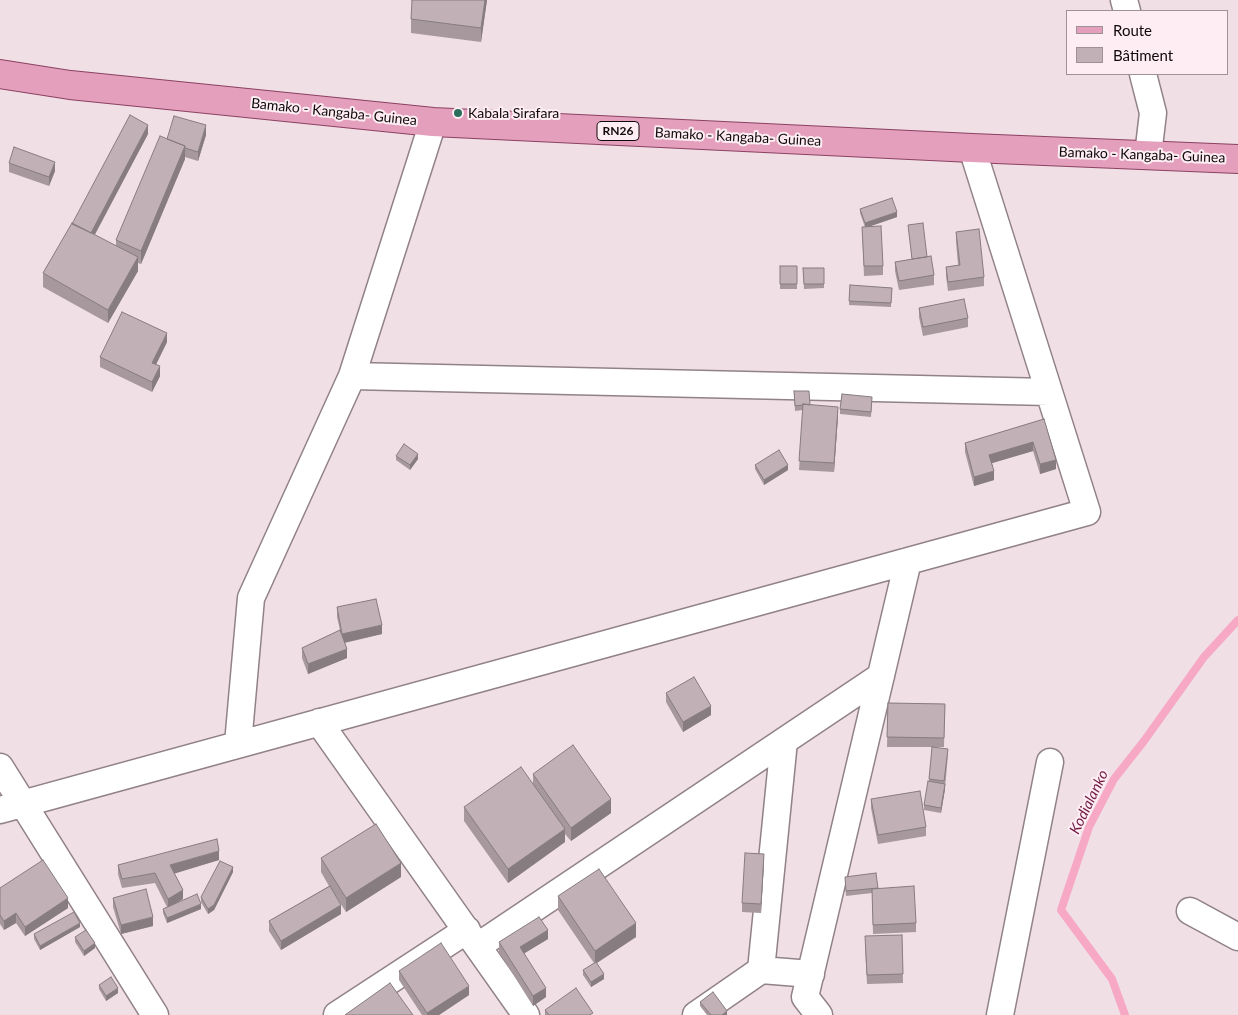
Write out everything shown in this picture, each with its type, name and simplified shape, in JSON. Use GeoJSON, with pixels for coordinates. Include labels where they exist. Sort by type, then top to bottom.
{"type":"FeatureCollection","features":[{"type":"Feature","properties":{"kind":"main road","name":"Bamako - Kangaba- Guinea"},"geometry":{"type":"LineString","coordinates":[[0,74],[70,85],[433,122],[1238,159]]}},
{"type":"Feature","properties":{"kind":"street"},"geometry":{"type":"LineString","coordinates":[[1143,75],[1154,113],[1148,156]]}},
{"type":"Feature","properties":{"kind":"street"},"geometry":{"type":"LineString","coordinates":[[238,744],[251,598],[352,376],[433,122]]}},
{"type":"Feature","properties":{"kind":"street"},"geometry":{"type":"LineString","coordinates":[[11,807],[1087,512],[972,148]]}},
{"type":"Feature","properties":{"kind":"street"},"geometry":{"type":"LineString","coordinates":[[352,376],[1049,392]]}},
{"type":"Feature","properties":{"kind":"street"},"geometry":{"type":"LineString","coordinates":[[819,1015],[806,997],[908,561]]}},
{"type":"Feature","properties":{"kind":"street"},"geometry":{"type":"LineString","coordinates":[[337,1015],[472,938],[784,741],[881,676]]}},
{"type":"Feature","properties":{"kind":"street"},"geometry":{"type":"LineString","coordinates":[[319,722],[526,1015]]}},
{"type":"Feature","properties":{"kind":"street"},"geometry":{"type":"LineString","coordinates":[[761,970],[784,741]]}},
{"type":"Feature","properties":{"kind":"street"},"geometry":{"type":"LineString","coordinates":[[1000,1015],[1050,762]]}},
{"type":"Feature","properties":{"kind":"street"},"geometry":{"type":"LineString","coordinates":[[0,767],[11,807],[155,1015]]}},
{"type":"Feature","properties":{"kind":"street"},"geometry":{"type":"LineString","coordinates":[[1190,911],[1238,937]]}},
{"type":"Feature","properties":{"kind":"street"},"geometry":{"type":"LineString","coordinates":[[696,1015],[761,970],[811,974]]}},
{"type":"Feature","properties":{"kind":"building"},"geometry":{"type":"Polygon","coordinates":[[[412,0],[485,0],[481,28],[411,19],[412,0]]]}},
{"type":"Feature","properties":{"kind":"building"},"geometry":{"type":"Polygon","coordinates":[[[130,115],[148,125],[91,233],[72,224],[130,115]]]}},
{"type":"Feature","properties":{"kind":"building"},"geometry":{"type":"Polygon","coordinates":[[[174,116],[206,125],[198,152],[167,139],[174,116]]]}},
{"type":"Feature","properties":{"kind":"building"},"geometry":{"type":"Polygon","coordinates":[[[160,136],[185,146],[141,251],[116,240],[160,136]]]}},
{"type":"Feature","properties":{"kind":"building"},"geometry":{"type":"Polygon","coordinates":[[[14,147],[55,162],[49,177],[9,163],[14,147]]]}},
{"type":"Feature","properties":{"kind":"building"},"geometry":{"type":"Polygon","coordinates":[[[892,198],[897,212],[865,223],[860,209],[892,198]]]}},
{"type":"Feature","properties":{"kind":"building"},"geometry":{"type":"Polygon","coordinates":[[[72,223],[138,257],[108,310],[43,273],[72,223]]]}},
{"type":"Feature","properties":{"kind":"building"},"geometry":{"type":"Polygon","coordinates":[[[923,223],[927,257],[912,259],[908,225],[923,223]]]}},
{"type":"Feature","properties":{"kind":"building"},"geometry":{"type":"Polygon","coordinates":[[[881,226],[883,266],[864,266],[862,227],[881,226]]]}},
{"type":"Feature","properties":{"kind":"building"},"geometry":{"type":"Polygon","coordinates":[[[979,229],[984,277],[948,282],[946,267],[960,265],[956,232],[979,229]]]}},
{"type":"Feature","properties":{"kind":"building"},"geometry":{"type":"Polygon","coordinates":[[[931,256],[934,275],[899,281],[895,262],[931,256]]]}},
{"type":"Feature","properties":{"kind":"building"},"geometry":{"type":"Polygon","coordinates":[[[780,266],[797,266],[797,284],[780,284],[780,266]]]}},
{"type":"Feature","properties":{"kind":"building"},"geometry":{"type":"Polygon","coordinates":[[[803,268],[824,268],[824,284],[804,284],[803,268]]]}},
{"type":"Feature","properties":{"kind":"building"},"geometry":{"type":"Polygon","coordinates":[[[850,285],[892,288],[891,303],[849,301],[850,285]]]}},
{"type":"Feature","properties":{"kind":"building"},"geometry":{"type":"Polygon","coordinates":[[[964,299],[968,318],[923,327],[919,308],[964,299]]]}},
{"type":"Feature","properties":{"kind":"building"},"geometry":{"type":"Polygon","coordinates":[[[122,312],[167,333],[152,363],[160,366],[152,382],[100,357],[122,312]]]}},
{"type":"Feature","properties":{"kind":"building"},"geometry":{"type":"Polygon","coordinates":[[[794,391],[809,391],[810,405],[795,406],[794,391]]]}},
{"type":"Feature","properties":{"kind":"building"},"geometry":{"type":"Polygon","coordinates":[[[842,394],[872,397],[871,412],[840,409],[842,394]]]}},
{"type":"Feature","properties":{"kind":"building"},"geometry":{"type":"Polygon","coordinates":[[[803,404],[838,407],[834,463],[799,461],[803,404]]]}},
{"type":"Feature","properties":{"kind":"building"},"geometry":{"type":"Polygon","coordinates":[[[1044,419],[1056,460],[1040,464],[1033,442],[989,455],[994,471],[974,477],[965,443],[1044,419]]]}},
{"type":"Feature","properties":{"kind":"building"},"geometry":{"type":"Polygon","coordinates":[[[404,444],[418,454],[410,465],[396,456],[404,444]]]}},
{"type":"Feature","properties":{"kind":"building"},"geometry":{"type":"Polygon","coordinates":[[[779,450],[788,465],[764,480],[755,465],[779,450]]]}},
{"type":"Feature","properties":{"kind":"building"},"geometry":{"type":"Polygon","coordinates":[[[376,599],[382,625],[342,634],[337,607],[376,599]]]}},
{"type":"Feature","properties":{"kind":"building"},"geometry":{"type":"Polygon","coordinates":[[[340,630],[347,649],[308,664],[302,648],[340,630]]]}},
{"type":"Feature","properties":{"kind":"building"},"geometry":{"type":"Polygon","coordinates":[[[694,677],[711,706],[683,722],[666,693],[694,677]]]}},
{"type":"Feature","properties":{"kind":"building"},"geometry":{"type":"Polygon","coordinates":[[[888,703],[945,704],[944,738],[887,737],[888,703]]]}},
{"type":"Feature","properties":{"kind":"building"},"geometry":{"type":"Polygon","coordinates":[[[573,745],[611,799],[571,828],[533,774],[573,745]]]}},
{"type":"Feature","properties":{"kind":"building"},"geometry":{"type":"Polygon","coordinates":[[[932,747],[948,749],[944,781],[929,779],[932,747]]]}},
{"type":"Feature","properties":{"kind":"building"},"geometry":{"type":"Polygon","coordinates":[[[521,767],[565,829],[508,869],[464,807],[521,767]]]}},
{"type":"Feature","properties":{"kind":"building"},"geometry":{"type":"Polygon","coordinates":[[[928,781],[945,784],[941,808],[924,805],[928,781]]]}},
{"type":"Feature","properties":{"kind":"building"},"geometry":{"type":"Polygon","coordinates":[[[920,791],[926,827],[878,835],[871,799],[920,791]]]}},
{"type":"Feature","properties":{"kind":"building"},"geometry":{"type":"Polygon","coordinates":[[[376,824],[401,863],[346,898],[321,858],[376,824]]]}},
{"type":"Feature","properties":{"kind":"building"},"geometry":{"type":"Polygon","coordinates":[[[217,839],[219,851],[170,865],[183,890],[168,899],[155,873],[122,879],[118,865],[217,839]]]}},
{"type":"Feature","properties":{"kind":"building"},"geometry":{"type":"Polygon","coordinates":[[[745,853],[764,854],[761,904],[742,903],[745,853]]]}},
{"type":"Feature","properties":{"kind":"building"},"geometry":{"type":"Polygon","coordinates":[[[43,860],[68,898],[25,927],[16,913],[4,921],[0,915],[0,888],[43,860]]]}},
{"type":"Feature","properties":{"kind":"building"},"geometry":{"type":"Polygon","coordinates":[[[220,861],[233,867],[214,905],[208,909],[201,897],[220,861]]]}},
{"type":"Feature","properties":{"kind":"building"},"geometry":{"type":"Polygon","coordinates":[[[599,869],[636,923],[595,951],[558,896],[599,869]]]}},
{"type":"Feature","properties":{"kind":"building"},"geometry":{"type":"Polygon","coordinates":[[[876,873],[878,888],[846,891],[845,877],[876,873]]]}},
{"type":"Feature","properties":{"kind":"building"},"geometry":{"type":"Polygon","coordinates":[[[330,886],[341,905],[281,941],[269,921],[330,886]]]}},
{"type":"Feature","properties":{"kind":"building"},"geometry":{"type":"Polygon","coordinates":[[[914,886],[916,923],[873,925],[872,889],[914,886]]]}},
{"type":"Feature","properties":{"kind":"building"},"geometry":{"type":"Polygon","coordinates":[[[146,889],[153,917],[121,925],[113,898],[146,889]]]}},
{"type":"Feature","properties":{"kind":"building"},"geometry":{"type":"Polygon","coordinates":[[[197,894],[201,904],[167,918],[163,909],[197,894]]]}},
{"type":"Feature","properties":{"kind":"building"},"geometry":{"type":"Polygon","coordinates":[[[74,912],[80,923],[40,946],[34,934],[74,912]]]}},
{"type":"Feature","properties":{"kind":"building"},"geometry":{"type":"Polygon","coordinates":[[[539,917],[548,930],[520,947],[546,988],[533,996],[499,942],[539,917]]]}},
{"type":"Feature","properties":{"kind":"building"},"geometry":{"type":"Polygon","coordinates":[[[86,930],[95,943],[84,951],[75,937],[86,930]]]}},
{"type":"Feature","properties":{"kind":"building"},"geometry":{"type":"Polygon","coordinates":[[[902,935],[903,974],[867,975],[865,936],[902,935]]]}},
{"type":"Feature","properties":{"kind":"building"},"geometry":{"type":"Polygon","coordinates":[[[441,943],[469,986],[427,1013],[399,971],[441,943]]]}},
{"type":"Feature","properties":{"kind":"building"},"geometry":{"type":"Polygon","coordinates":[[[596,962],[604,974],[591,982],[583,970],[596,962]]]}},
{"type":"Feature","properties":{"kind":"building"},"geometry":{"type":"Polygon","coordinates":[[[111,977],[118,988],[106,996],[99,985],[111,977]]]}},
{"type":"Feature","properties":{"kind":"building"},"geometry":{"type":"Polygon","coordinates":[[[390,983],[413,1015],[345,1015],[390,983]]]}},
{"type":"Feature","properties":{"kind":"building"},"geometry":{"type":"Polygon","coordinates":[[[576,988],[593,1013],[589,1015],[549,1015],[545,1010],[576,988]]]}},
{"type":"Feature","properties":{"kind":"building"},"geometry":{"type":"Polygon","coordinates":[[[713,992],[727,1011],[722,1015],[711,1015],[700,1002],[713,992]]]}},
{"type":"Feature","properties":{"kind":"waterway","name":"Kodialanko"},"geometry":{"type":"LineString","coordinates":[[1125,1015],[1112,979],[1061,910],[1089,827],[1114,779],[1144,741],[1204,657],[1238,620]]}},
{"type":"Feature","properties":{"kind":"place","name":"Kabala Sirafara"},"geometry":{"type":"Point","coordinates":[458,113]}}]}
